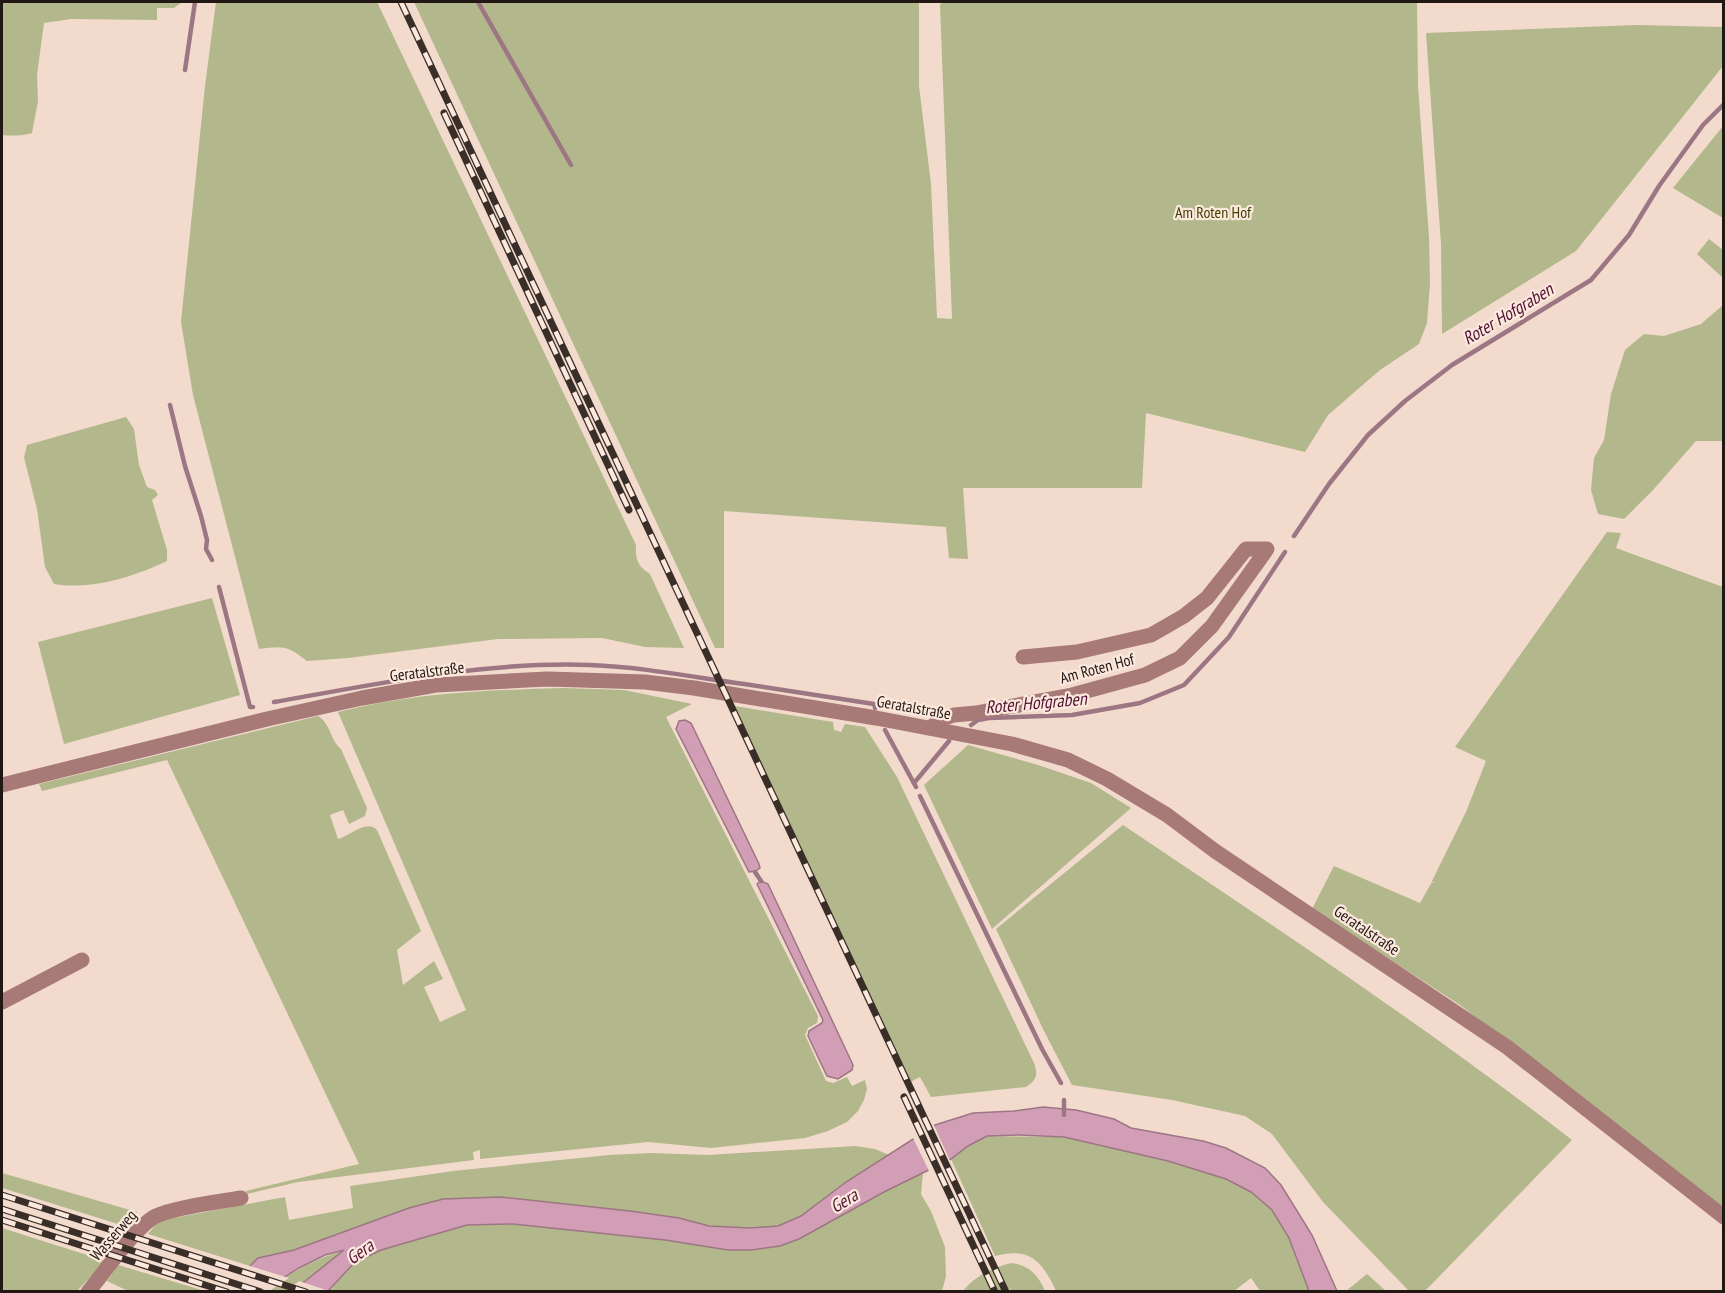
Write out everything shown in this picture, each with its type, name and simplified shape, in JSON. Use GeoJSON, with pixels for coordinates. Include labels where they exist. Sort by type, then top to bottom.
{"type":"FeatureCollection","features":[{"type":"Feature","properties":{"kind":"street","name":"Am Roten Hof"},"geometry":{"type":"LineString","coordinates":[[930,728],[942,719],[954,715],[976,713],[1072,694],[1145,675],[1180,658],[1212,627],[1266,549],[1246,549],[1207,598],[1184,616],[1151,635],[1077,652],[1023,657]]}},
{"type":"Feature","properties":{"kind":"street","name":"Geratalstraße"},"geometry":{"type":"LineString","coordinates":[[2,785],[362,698],[436,685],[547,679],[645,682],[694,688],[894,721],[1012,744],[1068,760],[1138,797],[1507,1047],[1724,1217]]}},
{"type":"Feature","properties":{"kind":"street"},"geometry":{"type":"LineString","coordinates":[[2,1002],[82,960]]}},
{"type":"Feature","properties":{"kind":"street","name":"Wasserweg"},"geometry":{"type":"LineString","coordinates":[[88,1292],[149,1220],[168,1212],[241,1198]]}},
{"type":"Feature","properties":{"kind":"green space"},"geometry":{"type":"Polygon","coordinates":[[[2,2],[182,2],[174,8],[157,8],[157,20],[71,19],[44,23],[37,75],[38,101],[32,133],[13,136],[2,135],[2,2]]]}},
{"type":"Feature","properties":{"kind":"green space"},"geometry":{"type":"Polygon","coordinates":[[[216,2],[377,2],[636,545],[638,562],[650,574],[684,648],[645,647],[602,638],[498,639],[307,661],[284,648],[259,649],[193,395],[181,322],[205,86],[216,2]]]}},
{"type":"Feature","properties":{"kind":"green space"},"geometry":{"type":"Polygon","coordinates":[[[414,2],[919,2],[919,86],[931,184],[937,318],[952,319],[940,5],[942,2],[1417,2],[1418,86],[1429,237],[1430,283],[1427,323],[1419,344],[1380,370],[1328,415],[1305,452],[1146,413],[1142,488],[963,488],[968,559],[949,558],[946,527],[724,511],[724,648],[715,648],[414,2]]]}},
{"type":"Feature","properties":{"kind":"green space"},"geometry":{"type":"Polygon","coordinates":[[[1637,25],[1723,27],[1723,66],[1576,251],[1442,334],[1441,244],[1426,33],[1637,25]]]}},
{"type":"Feature","properties":{"kind":"green space"},"geometry":{"type":"Polygon","coordinates":[[[1723,126],[1723,218],[1673,188],[1723,126]]]}},
{"type":"Feature","properties":{"kind":"green space"},"geometry":{"type":"Polygon","coordinates":[[[1709,239],[1723,250],[1723,278],[1697,254],[1709,239]]]}},
{"type":"Feature","properties":{"kind":"green space"},"geometry":{"type":"Polygon","coordinates":[[[1723,305],[1723,441],[1696,441],[1624,519],[1598,514],[1591,490],[1594,458],[1604,440],[1611,394],[1625,350],[1644,334],[1664,336],[1701,324],[1723,305]]]}},
{"type":"Feature","properties":{"kind":"green space"},"geometry":{"type":"Polygon","coordinates":[[[126,417],[134,429],[139,465],[147,487],[155,490],[158,495],[152,500],[167,550],[167,561],[140,572],[98,584],[54,584],[45,567],[37,509],[24,457],[27,445],[126,417]]]}},
{"type":"Feature","properties":{"kind":"green space"},"geometry":{"type":"Polygon","coordinates":[[[1607,532],[1621,533],[1616,548],[1723,587],[1723,1209],[1460,1005],[1312,909],[1334,866],[1420,903],[1432,882],[1435,883],[1432,881],[1466,812],[1486,761],[1455,747],[1607,532]]]}},
{"type":"Feature","properties":{"kind":"green space"},"geometry":{"type":"Polygon","coordinates":[[[212,598],[240,695],[64,744],[38,642],[212,598]]]}},
{"type":"Feature","properties":{"kind":"green space"},"geometry":{"type":"Polygon","coordinates":[[[564,688],[624,690],[692,704],[666,717],[818,1016],[817,1023],[808,1028],[805,1035],[826,1081],[833,1083],[847,1077],[852,1086],[865,1080],[867,1089],[858,1111],[847,1122],[805,1138],[711,1148],[648,1142],[480,1159],[480,1150],[473,1152],[474,1160],[298,1182],[247,1194],[246,1191],[359,1164],[167,760],[42,791],[39,784],[318,716],[326,723],[341,749],[367,808],[365,816],[349,824],[343,810],[330,815],[338,839],[363,827],[373,827],[377,830],[421,931],[397,950],[403,985],[434,961],[443,979],[424,987],[440,1022],[466,1010],[338,712],[422,697],[479,691],[564,688]]]}},
{"type":"Feature","properties":{"kind":"green space"},"geometry":{"type":"Polygon","coordinates":[[[734,706],[833,722],[834,730],[841,732],[845,724],[865,727],[897,777],[1034,1063],[1036,1076],[1030,1084],[1026,1087],[931,1097],[920,1077],[910,1082],[734,706]]]}},
{"type":"Feature","properties":{"kind":"green space"},"geometry":{"type":"Polygon","coordinates":[[[968,745],[1091,783],[1131,808],[992,929],[924,785],[968,745]]]}},
{"type":"Feature","properties":{"kind":"green space"},"geometry":{"type":"Polygon","coordinates":[[[1123,825],[1407,1018],[1572,1140],[1425,1291],[1409,1291],[1323,1202],[1272,1134],[1245,1116],[1172,1100],[1072,1085],[996,929],[1123,825]]]}},
{"type":"Feature","properties":{"kind":"green space"},"geometry":{"type":"Polygon","coordinates":[[[987,1136],[1064,1137],[1168,1161],[1226,1179],[1251,1192],[1272,1210],[1289,1238],[1309,1291],[1260,1291],[1251,1278],[1234,1291],[1056,1291],[1040,1264],[1033,1259],[1017,1253],[995,1256],[951,1159],[968,1146],[987,1136]]]}},
{"type":"Feature","properties":{"kind":"green space"},"geometry":{"type":"Polygon","coordinates":[[[855,1146],[875,1149],[889,1155],[846,1182],[801,1216],[778,1226],[750,1228],[709,1226],[679,1218],[630,1211],[500,1197],[443,1199],[409,1208],[294,1250],[258,1258],[250,1266],[148,1234],[158,1222],[163,1220],[285,1197],[289,1220],[353,1208],[350,1186],[453,1171],[609,1155],[652,1153],[708,1155],[855,1146]]]}},
{"type":"Feature","properties":{"kind":"green space"},"geometry":{"type":"Polygon","coordinates":[[[2,1173],[137,1212],[131,1228],[2,1188],[2,1173]]]}},
{"type":"Feature","properties":{"kind":"green space"},"geometry":{"type":"Polygon","coordinates":[[[923,1173],[921,1194],[931,1211],[945,1247],[946,1276],[942,1291],[329,1291],[354,1263],[381,1250],[467,1225],[513,1224],[665,1240],[728,1250],[780,1246],[799,1239],[923,1173]]]}},
{"type":"Feature","properties":{"kind":"green space"},"geometry":{"type":"Polygon","coordinates":[[[2,1228],[106,1261],[77,1291],[2,1291],[2,1228]]]}},
{"type":"Feature","properties":{"kind":"green space"},"geometry":{"type":"Polygon","coordinates":[[[346,1250],[304,1282],[288,1291],[262,1292],[313,1262],[346,1250]]]}},
{"type":"Feature","properties":{"kind":"green space"},"geometry":{"type":"Polygon","coordinates":[[[1012,1263],[1024,1266],[1033,1272],[1045,1291],[1012,1291],[1010,1289],[963,1291],[985,1273],[1012,1263]]]}},
{"type":"Feature","properties":{"kind":"green space"},"geometry":{"type":"Polygon","coordinates":[[[118,1265],[205,1291],[128,1291],[107,1281],[118,1265]]]}},
{"type":"Feature","properties":{"kind":"green space"},"geometry":{"type":"Polygon","coordinates":[[[1367,1274],[1386,1291],[1346,1291],[1367,1274]]]}},
{"type":"Feature","properties":{"kind":"water"},"geometry":{"type":"Polygon","coordinates":[[[685,720],[691,723],[759,864],[760,868],[756,871],[749,872],[676,729],[679,721],[685,720]]]}},
{"type":"Feature","properties":{"kind":"water"},"geometry":{"type":"Polygon","coordinates":[[[761,881],[768,884],[853,1065],[852,1070],[838,1079],[827,1076],[808,1036],[809,1031],[823,1020],[757,884],[761,881]]]}},
{"type":"Feature","properties":{"kind":"water","name":"Gera"},"geometry":{"type":"Polygon","coordinates":[[[1043,1107],[1076,1110],[1114,1119],[1131,1128],[1203,1141],[1226,1148],[1265,1168],[1281,1185],[1312,1235],[1337,1291],[1309,1291],[1289,1238],[1272,1210],[1251,1192],[1226,1179],[1168,1161],[1064,1137],[1019,1135],[987,1136],[968,1146],[951,1159],[884,1192],[799,1239],[780,1246],[728,1250],[665,1240],[513,1224],[467,1225],[381,1250],[354,1263],[328,1291],[288,1291],[304,1282],[344,1250],[325,1255],[299,1268],[262,1291],[223,1292],[258,1258],[294,1250],[409,1208],[443,1199],[500,1197],[630,1211],[679,1218],[709,1226],[750,1228],[778,1226],[801,1216],[846,1182],[935,1125],[973,1113],[1043,1107]]]}},
{"type":"Feature","properties":{"kind":"pier"},"geometry":{"type":"Polygon","coordinates":[[[933,1123],[951,1163],[930,1173],[912,1136],[933,1123]]]}},
{"type":"Feature","properties":{"kind":"pier"},"geometry":{"type":"Polygon","coordinates":[[[246,1265],[289,1278],[268,1292],[220,1292],[246,1265]]]}},
{"type":"Feature","properties":{"kind":"pier"},"geometry":{"type":"Polygon","coordinates":[[[299,1281],[329,1291],[332,1291],[285,1292],[299,1281]]]}},
{"type":"Feature","properties":{"kind":"waterway"},"geometry":{"type":"LineString","coordinates":[[185,70],[195,2]]}},
{"type":"Feature","properties":{"kind":"waterway"},"geometry":{"type":"LineString","coordinates":[[478,2],[571,165]]}},
{"type":"Feature","properties":{"kind":"waterway","name":"Roter Hofgraben"},"geometry":{"type":"LineString","coordinates":[[1294,536],[1329,484],[1368,435],[1405,401],[1452,365],[1591,280],[1629,235],[1659,186],[1703,125],[1724,104]]}},
{"type":"Feature","properties":{"kind":"waterway"},"geometry":{"type":"LineString","coordinates":[[170,405],[185,466],[201,516],[207,540],[206,549],[212,560]]}},
{"type":"Feature","properties":{"kind":"waterway","name":"Roter Hofgraben"},"geometry":{"type":"LineString","coordinates":[[971,725],[978,720],[989,718],[1072,715],[1140,703],[1184,685],[1229,637],[1285,552]]}},
{"type":"Feature","properties":{"kind":"waterway"},"geometry":{"type":"LineString","coordinates":[[219,587],[250,707],[253,707]]}},
{"type":"Feature","properties":{"kind":"waterway"},"geometry":{"type":"LineString","coordinates":[[274,702],[392,681],[471,670],[590,665],[648,670],[744,684],[874,704],[875,708]]}},
{"type":"Feature","properties":{"kind":"waterway"},"geometry":{"type":"LineString","coordinates":[[885,730],[916,787]]}},
{"type":"Feature","properties":{"kind":"waterway","name":"Roter Hofgraben"},"geometry":{"type":"LineString","coordinates":[[914,783],[949,741]]}},
{"type":"Feature","properties":{"kind":"waterway"},"geometry":{"type":"LineString","coordinates":[[920,796],[1042,1049],[1061,1083]]}},
{"type":"Feature","properties":{"kind":"waterway"},"geometry":{"type":"LineString","coordinates":[[755,872],[761,881]]}},
{"type":"Feature","properties":{"kind":"waterway"},"geometry":{"type":"LineString","coordinates":[[1064,1100],[1064,1115]]}},
{"type":"Feature","properties":{"kind":"railway"},"geometry":{"type":"LineString","coordinates":[[401,2],[1006,1292]]}},
{"type":"Feature","properties":{"kind":"railway"},"geometry":{"type":"LineString","coordinates":[[444,113],[629,510]]}},
{"type":"Feature","properties":{"kind":"railway"},"geometry":{"type":"LineString","coordinates":[[904,1097],[995,1292]]}},
{"type":"Feature","properties":{"kind":"railway"},"geometry":{"type":"LineString","coordinates":[[2,1195],[306,1292]]}},
{"type":"Feature","properties":{"kind":"railway"},"geometry":{"type":"LineString","coordinates":[[2,1209],[261,1292]]}},
{"type":"Feature","properties":{"kind":"railway"},"geometry":{"type":"LineString","coordinates":[[2,1220],[227,1292]]}}]}
